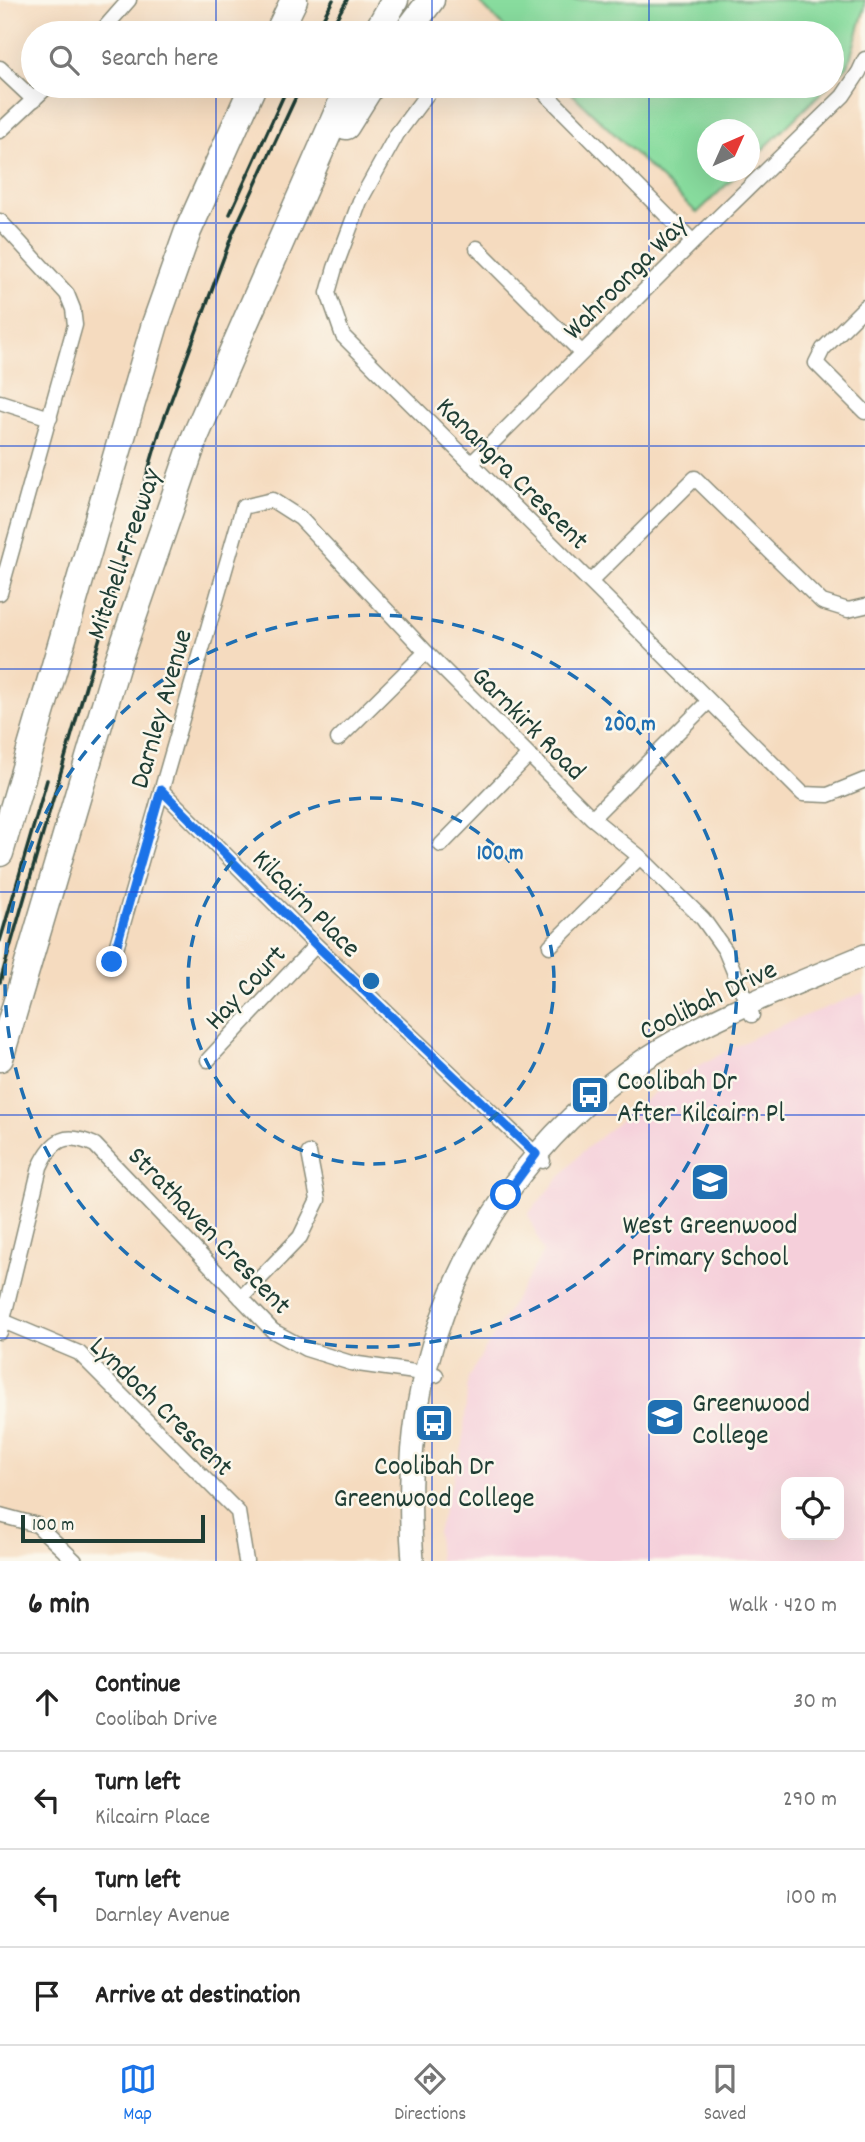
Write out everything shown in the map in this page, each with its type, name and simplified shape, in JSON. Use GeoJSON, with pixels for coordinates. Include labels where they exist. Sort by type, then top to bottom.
{"type":"FeatureCollection","features":[{"type":"Feature","properties":{"kind":"highway"},"geometry":{"type":"LineString","coordinates":[[284,21],[294,0]]}},
{"type":"Feature","properties":{"kind":"highway"},"geometry":{"type":"LineString","coordinates":[[383,21],[395,0]]}},
{"type":"Feature","properties":{"kind":"highway"},"geometry":{"type":"LineString","coordinates":[[415,21],[431,0]]}},
{"type":"Feature","properties":{"kind":"highway","name":"Mitchell Freeway"},"geometry":{"type":"LineString","coordinates":[[0,853],[155,324],[188,231],[248,98]]}},
{"type":"Feature","properties":{"kind":"highway","name":"Mitchell Freeway"},"geometry":{"type":"LineString","coordinates":[[0,1058],[120,654],[195,437],[344,98]]}},
{"type":"Feature","properties":{"kind":"highway"},"geometry":{"type":"LineString","coordinates":[[282,240],[364,98]]}},
{"type":"Feature","properties":{"kind":"main road","name":"Coolibah Drive"},"geometry":{"type":"LineString","coordinates":[[413,1561],[410,1476],[430,1374],[478,1261],[540,1158],[645,1072],[750,1010],[865,955]]}},
{"type":"Feature","properties":{"kind":"main road","name":"Coolibah Drive"},"geometry":{"type":"LineString","coordinates":[[750,1010],[865,967]]}},
{"type":"Feature","properties":{"kind":"main road","name":"Coolibah Drive"},"geometry":{"type":"LineString","coordinates":[[423,1561],[422,1467],[430,1374]]}},
{"type":"Feature","properties":{"kind":"street"},"geometry":{"type":"LineString","coordinates":[[111,21],[129,0]]}},
{"type":"Feature","properties":{"kind":"street","name":"Wahroonga Way"},"geometry":{"type":"LineString","coordinates":[[844,95],[865,60]]}},
{"type":"Feature","properties":{"kind":"street"},"geometry":{"type":"LineString","coordinates":[[0,68],[21,88]]}},
{"type":"Feature","properties":{"kind":"street","name":"Kanangra Crescent"},"geometry":{"type":"LineString","coordinates":[[424,98],[397,134],[360,201],[328,293],[343,335],[803,794],[828,795],[865,780]]}},
{"type":"Feature","properties":{"kind":"street"},"geometry":{"type":"LineString","coordinates":[[550,98],[693,242]]}},
{"type":"Feature","properties":{"kind":"street","name":"Wahroonga Way"},"geometry":{"type":"LineString","coordinates":[[471,464],[841,98]]}},
{"type":"Feature","properties":{"kind":"street"},"geometry":{"type":"LineString","coordinates":[[0,131],[34,100]]}},
{"type":"Feature","properties":{"kind":"street"},"geometry":{"type":"LineString","coordinates":[[0,221],[62,288],[74,309],[75,333],[0,593]]}},
{"type":"Feature","properties":{"kind":"street"},"geometry":{"type":"LineString","coordinates":[[477,248],[582,353]]}},
{"type":"Feature","properties":{"kind":"street"},"geometry":{"type":"LineString","coordinates":[[865,307],[823,349],[816,363],[865,412]]}},
{"type":"Feature","properties":{"kind":"street"},"geometry":{"type":"LineString","coordinates":[[0,402],[50,418]]}},
{"type":"Feature","properties":{"kind":"street"},"geometry":{"type":"LineString","coordinates":[[590,582],[695,478],[822,602],[848,610],[865,606]]}},
{"type":"Feature","properties":{"kind":"street","name":"Garnkirk Road"},"geometry":{"type":"LineString","coordinates":[[243,508],[272,500],[300,518],[426,652],[592,818],[640,856],[715,934],[725,950],[750,1010]]}},
{"type":"Feature","properties":{"kind":"street","name":"Darnley Avenue"},"geometry":{"type":"LineString","coordinates":[[112,962],[243,508]]}},
{"type":"Feature","properties":{"kind":"street"},"geometry":{"type":"LineString","coordinates":[[338,739],[426,652]]}},
{"type":"Feature","properties":{"kind":"street"},"geometry":{"type":"LineString","coordinates":[[592,818],[709,701]]}},
{"type":"Feature","properties":{"kind":"street"},"geometry":{"type":"LineString","coordinates":[[441,845],[529,755]]}},
{"type":"Feature","properties":{"kind":"street","name":"Kilcairn Place"},"geometry":{"type":"LineString","coordinates":[[161,790],[316,945],[540,1158]]}},
{"type":"Feature","properties":{"kind":"street"},"geometry":{"type":"LineString","coordinates":[[550,946],[640,856]]}},
{"type":"Feature","properties":{"kind":"street","name":"Hay Court"},"geometry":{"type":"LineString","coordinates":[[208,1060],[316,945]]}},
{"type":"Feature","properties":{"kind":"street","name":"Strathaven Crescent"},"geometry":{"type":"LineString","coordinates":[[2,1326],[40,1167],[48,1149],[62,1139],[77,1137],[95,1145],[273,1331],[306,1349],[351,1363],[430,1374]]}},
{"type":"Feature","properties":{"kind":"street"},"geometry":{"type":"LineString","coordinates":[[241,1298],[300,1237],[318,1200],[309,1153]]}},
{"type":"Feature","properties":{"kind":"street","name":"Lyndoch Crescent"},"geometry":{"type":"LineString","coordinates":[[2,1326],[79,1353],[238,1512],[246,1561]]}},
{"type":"Feature","properties":{"kind":"street"},"geometry":{"type":"LineString","coordinates":[[0,1515],[37,1525],[75,1561]]}},
{"type":"Feature","properties":{"kind":"shaded area"},"geometry":{"type":"Polygon","coordinates":[[[865,992],[865,1561],[439,1561],[437,1532],[463,1444],[468,1378],[543,1252],[528,1214],[583,1151],[669,1081],[760,1034],[865,992]]]}},
{"type":"Feature","properties":{"kind":"green space"},"geometry":{"type":"Polygon","coordinates":[[[477,0],[865,0],[848,66],[844,70],[844,21],[498,21],[477,0]]]}},
{"type":"Feature","properties":{"kind":"green space"},"geometry":{"type":"Polygon","coordinates":[[[577,98],[816,98],[760,152],[760,119],[697,119],[697,182],[730,182],[697,213],[577,98]]]}},
{"type":"Feature","properties":{"kind":"railway"},"geometry":{"type":"LineString","coordinates":[[322,21],[333,0]]}},
{"type":"Feature","properties":{"kind":"railway"},"geometry":{"type":"LineString","coordinates":[[335,21],[347,0]]}},
{"type":"Feature","properties":{"kind":"railway"},"geometry":{"type":"LineString","coordinates":[[230,214],[283,98]]}},
{"type":"Feature","properties":{"kind":"railway"},"geometry":{"type":"LineString","coordinates":[[0,982],[160,430],[232,235],[295,98]]}},
{"type":"Feature","properties":{"kind":"railway"},"geometry":{"type":"LineString","coordinates":[[0,941],[47,780]]}},
{"type":"Feature","properties":{"kind":"place","name":"Coolibah Dr After Kilcairn Pl"},"geometry":{"type":"Point","coordinates":[590,1095]}},
{"type":"Feature","properties":{"kind":"place","name":"West Greenwood Primary School"},"geometry":{"type":"Point","coordinates":[710,1182]}},
{"type":"Feature","properties":{"kind":"place","name":"Greenwood College"},"geometry":{"type":"Point","coordinates":[665,1417]}},
{"type":"Feature","properties":{"kind":"place","name":"Coolibah Dr Greenwood College"},"geometry":{"type":"Point","coordinates":[434,1423]}},
{"type":"Feature","properties":{"kind":"route"},"geometry":{"type":"LineString","coordinates":[[112,962],[161,790],[316,945],[536,1154],[506,1195]]}}]}
